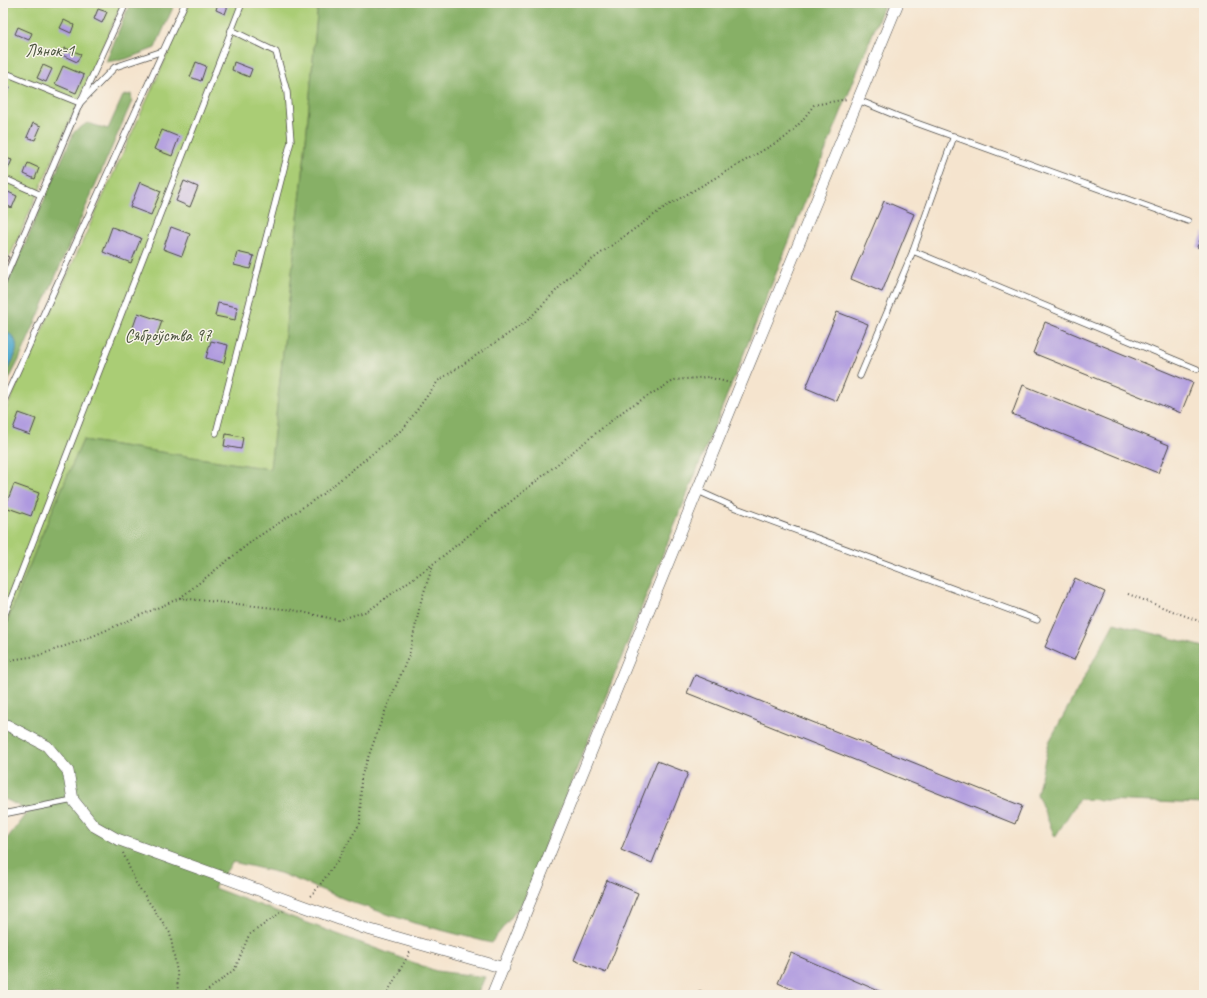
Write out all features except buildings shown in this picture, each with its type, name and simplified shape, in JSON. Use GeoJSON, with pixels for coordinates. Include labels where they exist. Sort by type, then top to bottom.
{"type":"FeatureCollection","features":[{"type":"Feature","properties":{"kind":"street"},"geometry":{"type":"LineString","coordinates":[[492,995],[898,3]]}},
{"type":"Feature","properties":{"kind":"street"},"geometry":{"type":"LineString","coordinates":[[3,723],[47,746],[68,771],[73,800],[94,826],[117,839],[364,928],[504,968]]}},
{"type":"Feature","properties":{"kind":"lane"},"geometry":{"type":"LineString","coordinates":[[4,280],[80,103],[125,3]]}},
{"type":"Feature","properties":{"kind":"lane"},"geometry":{"type":"LineString","coordinates":[[3,403],[184,3]]}},
{"type":"Feature","properties":{"kind":"lane"},"geometry":{"type":"LineString","coordinates":[[3,619],[242,3]]}},
{"type":"Feature","properties":{"kind":"lane"},"geometry":{"type":"LineString","coordinates":[[216,433],[291,141],[286,92],[276,52],[231,30]]}},
{"type":"Feature","properties":{"kind":"lane"},"geometry":{"type":"LineString","coordinates":[[80,103],[115,67],[163,51]]}},
{"type":"Feature","properties":{"kind":"lane"},"geometry":{"type":"LineString","coordinates":[[3,72],[80,103]]}},
{"type":"Feature","properties":{"kind":"lane"},"geometry":{"type":"LineString","coordinates":[[858,100],[897,116],[1188,220]]}},
{"type":"Feature","properties":{"kind":"lane"},"geometry":{"type":"LineString","coordinates":[[860,376],[913,251],[954,136]]}},
{"type":"Feature","properties":{"kind":"lane"},"geometry":{"type":"LineString","coordinates":[[3,178],[41,195]]}},
{"type":"Feature","properties":{"kind":"lane"},"geometry":{"type":"LineString","coordinates":[[913,251],[1197,369]]}},
{"type":"Feature","properties":{"kind":"lane"},"geometry":{"type":"LineString","coordinates":[[698,490],[743,510],[1037,620]]}},
{"type":"Feature","properties":{"kind":"lane"},"geometry":{"type":"LineString","coordinates":[[3,814],[73,800]]}},
{"type":"Feature","properties":{"kind":"path"},"geometry":{"type":"LineString","coordinates":[[3,661],[37,656],[93,636],[180,598],[256,538],[320,496],[404,428],[438,381],[526,322],[572,274],[665,207],[786,137],[814,105],[846,100],[864,86]]}},
{"type":"Feature","properties":{"kind":"path"},"geometry":{"type":"LineString","coordinates":[[180,598],[293,610],[338,620],[368,611],[433,564],[626,409],[675,380],[708,377],[740,386]]}},
{"type":"Feature","properties":{"kind":"path"},"geometry":{"type":"LineString","coordinates":[[202,995],[235,969],[249,935],[296,903],[313,894],[336,863],[360,823],[361,776],[384,714],[409,655],[421,601],[433,564]]}},
{"type":"Feature","properties":{"kind":"path"},"geometry":{"type":"LineString","coordinates":[[1128,594],[1204,623]]}},
{"type":"Feature","properties":{"kind":"path"},"geometry":{"type":"LineString","coordinates":[[117,839],[136,883],[170,934],[177,972],[178,995]]}},
{"type":"Feature","properties":{"kind":"path"},"geometry":{"type":"LineString","coordinates":[[386,995],[415,942]]}},
{"type":"Feature","properties":{"kind":"green space","name":"Лянок-1"},"geometry":{"type":"Polygon","coordinates":[[[3,3],[122,3],[3,272],[3,3]]]}},
{"type":"Feature","properties":{"kind":"green space"},"geometry":{"type":"Polygon","coordinates":[[[130,3],[175,3],[155,48],[126,59],[106,62],[130,3]]]}},
{"type":"Feature","properties":{"kind":"green space","name":"Сяброўства 97"},"geometry":{"type":"Polygon","coordinates":[[[190,3],[318,3],[303,174],[270,469],[83,440],[40,539],[3,632],[3,416],[190,3]]]}},
{"type":"Feature","properties":{"kind":"green space"},"geometry":{"type":"Polygon","coordinates":[[[318,3],[885,3],[523,902],[491,943],[414,923],[357,904],[280,873],[233,862],[214,888],[436,971],[485,977],[477,995],[3,995],[3,844],[28,811],[3,798],[3,632],[40,539],[83,440],[270,469],[303,174],[318,3]]]}},
{"type":"Feature","properties":{"kind":"green space"},"geometry":{"type":"Polygon","coordinates":[[[131,94],[132,101],[19,360],[3,391],[3,377],[15,356],[8,333],[3,332],[3,294],[74,132],[87,123],[108,129],[123,96],[131,94]]]}},
{"type":"Feature","properties":{"kind":"green space"},"geometry":{"type":"Polygon","coordinates":[[[1114,623],[1204,647],[1204,804],[1079,799],[1055,837],[1037,794],[1049,742],[1114,623]]]}},
{"type":"Feature","properties":{"kind":"water"},"geometry":{"type":"Polygon","coordinates":[[[3,332],[14,338],[16,343],[16,353],[3,377],[3,332]]]}}]}
